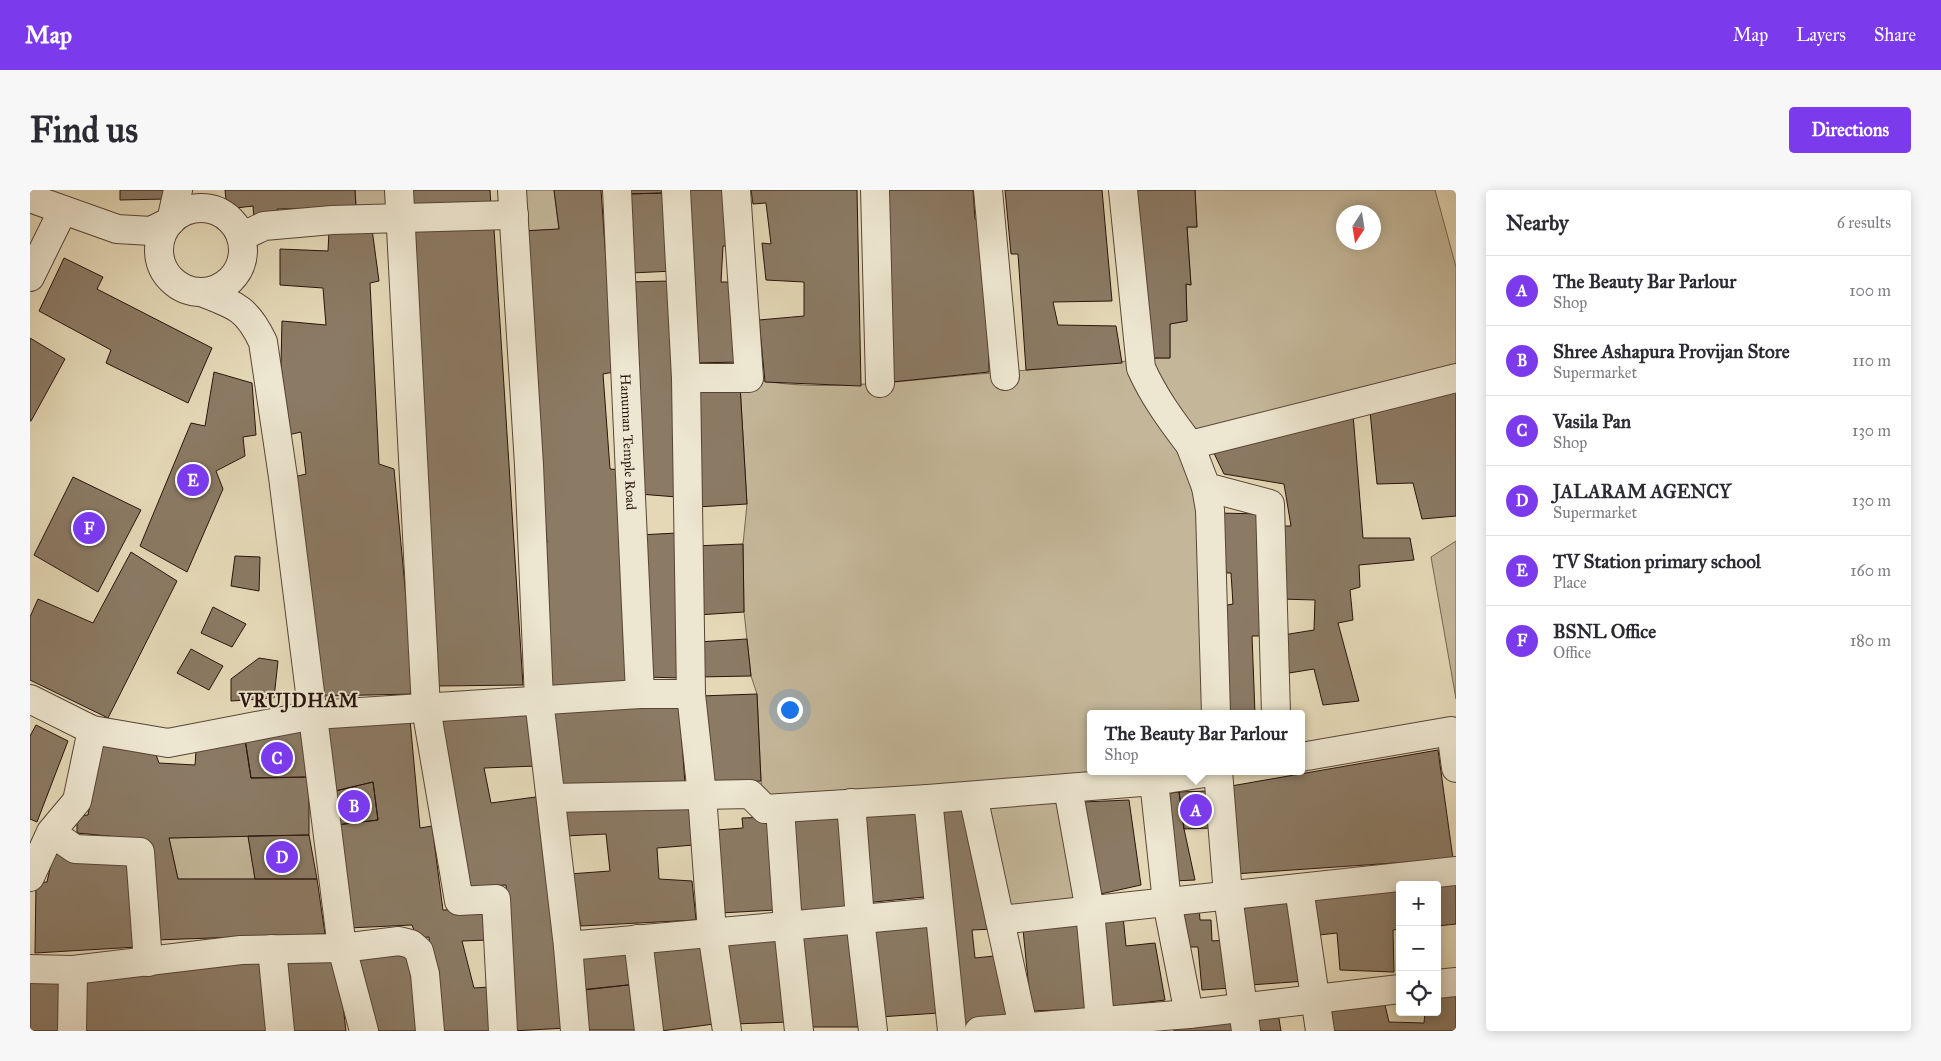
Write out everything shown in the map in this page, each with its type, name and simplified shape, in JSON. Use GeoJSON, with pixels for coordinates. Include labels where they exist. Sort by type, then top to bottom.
{"type":"FeatureCollection","features":[{"type":"Feature","properties":{"kind":"street"},"geometry":{"type":"LineString","coordinates":[[167,274],[161,261],[159,247],[163,233],[171,221],[178,190]]}},
{"type":"Feature","properties":{"kind":"street"},"geometry":{"type":"LineString","coordinates":[[399,190],[426,708],[459,901],[496,899],[504,1031]]}},
{"type":"Feature","properties":{"kind":"street","name":"Hanuman Temple Road"},"geometry":{"type":"LineString","coordinates":[[617,190],[640,694]]}},
{"type":"Feature","properties":{"kind":"street"},"geometry":{"type":"LineString","coordinates":[[676,190],[686,378],[690,694],[702,795],[712,932],[727,1031]]}},
{"type":"Feature","properties":{"kind":"street"},"geometry":{"type":"LineString","coordinates":[[686,378],[749,378],[736,190]]}},
{"type":"Feature","properties":{"kind":"street"},"geometry":{"type":"LineString","coordinates":[[876,190],[880,383]]}},
{"type":"Feature","properties":{"kind":"street"},"geometry":{"type":"LineString","coordinates":[[988,190],[1005,376]]}},
{"type":"Feature","properties":{"kind":"street"},"geometry":{"type":"LineString","coordinates":[[1123,190],[1141,368],[1150,390],[1190,445],[1206,487],[1210,510],[1216,710]]}},
{"type":"Feature","properties":{"kind":"street"},"geometry":{"type":"LineString","coordinates":[[30,198],[117,229],[139,244],[176,284],[188,290],[201,292],[236,306],[253,322]]}},
{"type":"Feature","properties":{"kind":"street"},"geometry":{"type":"LineString","coordinates":[[117,229],[151,231],[171,221],[183,212],[197,208],[205,200],[235,225],[241,250],[242,289],[253,322],[263,342],[272,394],[314,714],[342,948],[364,1031]]}},
{"type":"Feature","properties":{"kind":"street"},"geometry":{"type":"LineString","coordinates":[[201,292],[215,290],[226,284],[236,274],[241,250],[264,226],[332,220],[401,218],[513,203],[528,455],[539,700],[568,946],[575,1031]]}},
{"type":"Feature","properties":{"kind":"street"},"geometry":{"type":"LineString","coordinates":[[30,277],[63,210]]}},
{"type":"Feature","properties":{"kind":"street"},"geometry":{"type":"LineString","coordinates":[[1190,445],[1456,378]]}},
{"type":"Feature","properties":{"kind":"street"},"geometry":{"type":"LineString","coordinates":[[1206,487],[1270,504],[1276,710]]}},
{"type":"Feature","properties":{"kind":"street"},"geometry":{"type":"LineString","coordinates":[[32,706],[92,730],[168,743],[314,714],[640,694],[690,694]]}},
{"type":"Feature","properties":{"kind":"street"},"geometry":{"type":"LineString","coordinates":[[30,877],[52,832],[77,801],[92,730]]}},
{"type":"Feature","properties":{"kind":"street"},"geometry":{"type":"LineString","coordinates":[[1305,756],[1451,731],[1456,768]]}},
{"type":"Feature","properties":{"kind":"street"},"geometry":{"type":"LineString","coordinates":[[551,798],[750,794],[766,809],[972,796],[1154,781],[1192,775]]}},
{"type":"Feature","properties":{"kind":"street"},"geometry":{"type":"LineString","coordinates":[[1217,775],[1228,895],[1245,1019]]}},
{"type":"Feature","properties":{"kind":"street"},"geometry":{"type":"LineString","coordinates":[[1154,781],[1167,902],[1189,1014]]}},
{"type":"Feature","properties":{"kind":"street"},"geometry":{"type":"LineString","coordinates":[[1068,788],[1090,911],[1101,1026]]}},
{"type":"Feature","properties":{"kind":"street"},"geometry":{"type":"LineString","coordinates":[[972,796],[1023,1030]]}},
{"type":"Feature","properties":{"kind":"street"},"geometry":{"type":"LineString","coordinates":[[928,799],[938,912],[952,1031]]}},
{"type":"Feature","properties":{"kind":"street"},"geometry":{"type":"LineString","coordinates":[[851,803],[860,919],[873,1031]]}},
{"type":"Feature","properties":{"kind":"street"},"geometry":{"type":"LineString","coordinates":[[780,808],[788,926],[799,1031]]}},
{"type":"Feature","properties":{"kind":"street"},"geometry":{"type":"LineString","coordinates":[[52,832],[75,849],[140,852],[148,962]]}},
{"type":"Feature","properties":{"kind":"street"},"geometry":{"type":"LineString","coordinates":[[1000,920],[1456,871]]}},
{"type":"Feature","properties":{"kind":"street"},"geometry":{"type":"LineString","coordinates":[[1299,888],[1320,1031]]}},
{"type":"Feature","properties":{"kind":"street"},"geometry":{"type":"LineString","coordinates":[[568,946],[938,912]]}},
{"type":"Feature","properties":{"kind":"street"},"geometry":{"type":"LineString","coordinates":[[638,939],[649,1031]]}},
{"type":"Feature","properties":{"kind":"street"},"geometry":{"type":"LineString","coordinates":[[30,969],[74,970],[241,950],[342,948],[399,941],[411,944],[419,951],[425,974],[430,1031]]}},
{"type":"Feature","properties":{"kind":"street"},"geometry":{"type":"LineString","coordinates":[[272,949],[280,1031]]}},
{"type":"Feature","properties":{"kind":"street"},"geometry":{"type":"LineString","coordinates":[[72,1031],[74,970]]}},
{"type":"Feature","properties":{"kind":"street"},"geometry":{"type":"LineString","coordinates":[[1441,984],[1456,982]]}},
{"type":"Feature","properties":{"kind":"street"},"geometry":{"type":"LineString","coordinates":[[979,1031],[1101,1026],[1189,1014],[1245,1019],[1316,998],[1396,989]]}},
{"type":"Feature","properties":{"kind":"shaded area"},"geometry":{"type":"Polygon","coordinates":[[[355,190],[399,190],[401,218],[357,219],[355,190]]]}},
{"type":"Feature","properties":{"kind":"shaded area"},"geometry":{"type":"Polygon","coordinates":[[[521,190],[554,190],[559,229],[515,232],[521,190]]]}},
{"type":"Feature","properties":{"kind":"shaded area"},"geometry":{"type":"Polygon","coordinates":[[[1195,190],[1435,190],[1456,267],[1456,378],[1190,445],[1216,710],[1087,710],[1087,775],[1182,775],[1068,788],[1090,911],[1000,920],[765,809],[761,781],[757,694],[751,676],[744,612],[743,544],[747,504],[740,385],[749,378],[792,384],[861,384],[1170,358],[1170,324],[1187,321],[1186,284],[1191,285],[1187,227],[1197,227],[1195,190]]]}},
{"type":"Feature","properties":{"kind":"shaded area"},"geometry":{"type":"Polygon","coordinates":[[[1456,541],[1456,699],[1431,557],[1456,541]]]}},
{"type":"Feature","properties":{"kind":"shaded area"},"geometry":{"type":"Polygon","coordinates":[[[248,836],[255,879],[178,879],[169,838],[248,836]]]}},
{"type":"Feature","properties":{"kind":"building"},"geometry":{"type":"Polygon","coordinates":[[[120,190],[165,190],[165,199],[120,200],[120,190]]]}},
{"type":"Feature","properties":{"kind":"building"},"geometry":{"type":"Polygon","coordinates":[[[225,190],[355,190],[356,208],[277,209],[278,218],[254,218],[253,206],[227,209],[225,190]]]}},
{"type":"Feature","properties":{"kind":"building"},"geometry":{"type":"Polygon","coordinates":[[[404,190],[490,190],[491,207],[405,208],[404,190]]]}},
{"type":"Feature","properties":{"kind":"building"},"geometry":{"type":"Polygon","coordinates":[[[554,190],[601,190],[614,372],[603,374],[610,469],[620,470],[632,683],[543,689],[539,544],[547,543],[521,231],[559,229],[554,190]]]}},
{"type":"Feature","properties":{"kind":"building"},"geometry":{"type":"Polygon","coordinates":[[[624,190],[666,190],[666,193],[624,194],[624,190]]]}},
{"type":"Feature","properties":{"kind":"building"},"geometry":{"type":"Polygon","coordinates":[[[682,190],[729,190],[733,246],[723,246],[721,282],[734,282],[740,362],[693,363],[682,190]]]}},
{"type":"Feature","properties":{"kind":"building"},"geometry":{"type":"Polygon","coordinates":[[[751,190],[857,190],[861,386],[765,382],[759,320],[804,316],[804,282],[766,280],[762,243],[771,244],[766,203],[753,204],[751,190]]]}},
{"type":"Feature","properties":{"kind":"building"},"geometry":{"type":"Polygon","coordinates":[[[882,190],[973,190],[975,219],[982,221],[989,305],[989,372],[892,382],[882,190]]]}},
{"type":"Feature","properties":{"kind":"building"},"geometry":{"type":"Polygon","coordinates":[[[1005,190],[1102,190],[1112,301],[1053,302],[1058,325],[1116,326],[1122,363],[1026,370],[1018,254],[1011,254],[1005,190]]]}},
{"type":"Feature","properties":{"kind":"building"},"geometry":{"type":"Polygon","coordinates":[[[1133,190],[1195,190],[1197,227],[1187,227],[1191,285],[1186,284],[1187,321],[1170,324],[1170,358],[1144,358],[1133,190]]]}},
{"type":"Feature","properties":{"kind":"building"},"geometry":{"type":"Polygon","coordinates":[[[666,193],[674,271],[631,273],[624,194],[666,193]]]}},
{"type":"Feature","properties":{"kind":"building"},"geometry":{"type":"Polygon","coordinates":[[[372,229],[379,281],[370,283],[379,464],[394,469],[415,694],[321,696],[294,477],[306,474],[301,432],[288,435],[281,364],[282,321],[326,325],[323,288],[280,285],[280,249],[328,251],[329,231],[372,229]]]}},
{"type":"Feature","properties":{"kind":"building"},"geometry":{"type":"Polygon","coordinates":[[[494,229],[523,685],[437,686],[407,232],[494,229]]]}},
{"type":"Feature","properties":{"kind":"building"},"geometry":{"type":"Polygon","coordinates":[[[64,258],[103,277],[97,289],[212,348],[188,403],[106,363],[111,350],[39,311],[64,258]]]}},
{"type":"Feature","properties":{"kind":"building"},"geometry":{"type":"Polygon","coordinates":[[[670,281],[677,497],[639,494],[627,282],[670,281]]]}},
{"type":"Feature","properties":{"kind":"building"},"geometry":{"type":"Polygon","coordinates":[[[30,338],[65,359],[31,421],[30,421],[30,338]]]}},
{"type":"Feature","properties":{"kind":"building"},"geometry":{"type":"Polygon","coordinates":[[[214,372],[252,383],[256,435],[243,437],[245,456],[216,471],[223,489],[187,572],[140,546],[191,423],[205,426],[214,372]]]}},
{"type":"Feature","properties":{"kind":"building"},"geometry":{"type":"Polygon","coordinates":[[[693,385],[740,385],[747,504],[697,507],[693,385]]]}},
{"type":"Feature","properties":{"kind":"building"},"geometry":{"type":"Polygon","coordinates":[[[1456,386],[1456,516],[1422,519],[1413,483],[1377,484],[1370,411],[1456,386]]]}},
{"type":"Feature","properties":{"kind":"building"},"geometry":{"type":"Polygon","coordinates":[[[1353,414],[1363,538],[1410,538],[1414,560],[1359,565],[1360,587],[1350,590],[1353,620],[1338,623],[1359,701],[1323,705],[1314,669],[1289,673],[1283,635],[1314,630],[1315,600],[1280,599],[1276,526],[1291,526],[1284,484],[1224,474],[1210,445],[1353,414]]]}},
{"type":"Feature","properties":{"kind":"building"},"geometry":{"type":"Polygon","coordinates":[[[73,477],[141,510],[98,592],[34,555],[73,477]]]}},
{"type":"Feature","properties":{"kind":"building"},"geometry":{"type":"Polygon","coordinates":[[[1218,513],[1263,514],[1265,636],[1252,636],[1255,710],[1223,710],[1222,606],[1233,604],[1231,573],[1219,573],[1218,513]]]}},
{"type":"Feature","properties":{"kind":"building"},"geometry":{"type":"Polygon","coordinates":[[[677,533],[682,678],[644,677],[639,535],[677,533]]]}},
{"type":"Feature","properties":{"kind":"building"},"geometry":{"type":"Polygon","coordinates":[[[743,544],[744,612],[697,615],[694,546],[743,544]]]}},
{"type":"Feature","properties":{"kind":"building"},"geometry":{"type":"Polygon","coordinates":[[[131,552],[177,581],[108,718],[30,680],[30,617],[38,599],[93,623],[131,552]]]}},
{"type":"Feature","properties":{"kind":"building"},"geometry":{"type":"Polygon","coordinates":[[[235,556],[260,557],[259,591],[231,586],[235,556]]]}},
{"type":"Feature","properties":{"kind":"building"},"geometry":{"type":"Polygon","coordinates":[[[213,607],[246,624],[232,647],[201,633],[213,607]]]}},
{"type":"Feature","properties":{"kind":"building"},"geometry":{"type":"Polygon","coordinates":[[[747,639],[751,676],[698,677],[698,642],[747,639]]]}},
{"type":"Feature","properties":{"kind":"building"},"geometry":{"type":"Polygon","coordinates":[[[191,649],[223,666],[209,690],[177,673],[191,649]]]}},
{"type":"Feature","properties":{"kind":"building"},"geometry":{"type":"Polygon","coordinates":[[[259,658],[278,661],[274,698],[231,701],[231,679],[259,658]]]}},
{"type":"Feature","properties":{"kind":"building"},"geometry":{"type":"Polygon","coordinates":[[[757,694],[761,781],[706,784],[700,696],[757,694]]]}},
{"type":"Feature","properties":{"kind":"building"},"geometry":{"type":"Polygon","coordinates":[[[679,701],[685,784],[559,788],[550,707],[679,701]]]}},
{"type":"Feature","properties":{"kind":"building"},"geometry":{"type":"Polygon","coordinates":[[[530,710],[536,766],[484,768],[491,803],[543,796],[567,1028],[512,1031],[506,885],[467,887],[434,717],[530,710]]]}},
{"type":"Feature","properties":{"kind":"building"},"geometry":{"type":"Polygon","coordinates":[[[410,720],[420,828],[432,826],[443,910],[486,909],[489,940],[462,941],[474,988],[489,987],[496,1031],[436,1031],[429,937],[417,938],[412,925],[348,928],[336,825],[378,820],[373,782],[331,792],[323,727],[410,720]]]}},
{"type":"Feature","properties":{"kind":"building"},"geometry":{"type":"Polygon","coordinates":[[[36,725],[68,741],[37,822],[30,819],[30,736],[36,725]]]}},
{"type":"Feature","properties":{"kind":"building"},"geometry":{"type":"Polygon","coordinates":[[[304,728],[309,777],[251,778],[245,739],[304,728]]]}},
{"type":"Feature","properties":{"kind":"building"},"geometry":{"type":"Polygon","coordinates":[[[245,739],[251,778],[309,777],[309,835],[169,838],[178,879],[317,879],[325,934],[155,940],[148,840],[77,833],[77,816],[88,815],[101,743],[155,752],[159,763],[195,765],[196,751],[245,739]]]}},
{"type":"Feature","properties":{"kind":"building"},"geometry":{"type":"Polygon","coordinates":[[[1438,750],[1453,859],[1234,874],[1231,786],[1294,775],[1305,775],[1305,773],[1438,750]]]}},
{"type":"Feature","properties":{"kind":"building"},"geometry":{"type":"Polygon","coordinates":[[[373,782],[378,820],[336,825],[331,792],[373,782]]]}},
{"type":"Feature","properties":{"kind":"building"},"geometry":{"type":"Polygon","coordinates":[[[1208,791],[1213,828],[1184,829],[1179,792],[1208,791]]]}},
{"type":"Feature","properties":{"kind":"building"},"geometry":{"type":"Polygon","coordinates":[[[1179,792],[1184,829],[1195,880],[1173,881],[1163,794],[1179,792]]]}},
{"type":"Feature","properties":{"kind":"building"},"geometry":{"type":"Polygon","coordinates":[[[1129,800],[1141,885],[1096,895],[1083,802],[1129,800]]]}},
{"type":"Feature","properties":{"kind":"building"},"geometry":{"type":"Polygon","coordinates":[[[692,804],[694,845],[657,848],[659,879],[692,881],[696,920],[581,926],[569,874],[610,871],[606,834],[565,836],[560,806],[692,804]]]}},
{"type":"Feature","properties":{"kind":"building"},"geometry":{"type":"Polygon","coordinates":[[[918,808],[924,897],[864,903],[857,812],[918,808]]]}},
{"type":"Feature","properties":{"kind":"building"},"geometry":{"type":"Polygon","coordinates":[[[967,808],[995,929],[972,930],[975,958],[994,956],[1014,1021],[958,1025],[935,810],[967,808]]]}},
{"type":"Feature","properties":{"kind":"building"},"geometry":{"type":"Polygon","coordinates":[[[843,811],[851,907],[794,915],[790,819],[843,811]]]}},
{"type":"Feature","properties":{"kind":"building"},"geometry":{"type":"Polygon","coordinates":[[[771,817],[776,910],[720,913],[716,830],[743,828],[742,818],[771,817]]]}},
{"type":"Feature","properties":{"kind":"building"},"geometry":{"type":"Polygon","coordinates":[[[309,835],[317,879],[255,879],[248,836],[309,835]]]}},
{"type":"Feature","properties":{"kind":"building"},"geometry":{"type":"Polygon","coordinates":[[[54,850],[129,862],[137,947],[35,953],[36,883],[47,882],[54,850]]]}},
{"type":"Feature","properties":{"kind":"building"},"geometry":{"type":"Polygon","coordinates":[[[1456,879],[1456,924],[1441,926],[1441,881],[1435,881],[1456,879]]]}},
{"type":"Feature","properties":{"kind":"building"},"geometry":{"type":"Polygon","coordinates":[[[1396,885],[1396,930],[1393,930],[1394,972],[1340,970],[1337,933],[1319,935],[1309,893],[1396,885]]]}},
{"type":"Feature","properties":{"kind":"building"},"geometry":{"type":"Polygon","coordinates":[[[1292,897],[1306,981],[1250,985],[1240,904],[1292,897]]]}},
{"type":"Feature","properties":{"kind":"building"},"geometry":{"type":"Polygon","coordinates":[[[1199,906],[1200,920],[1211,920],[1212,941],[1226,940],[1231,988],[1202,990],[1198,947],[1184,947],[1179,909],[1199,906]]]}},
{"type":"Feature","properties":{"kind":"building"},"geometry":{"type":"Polygon","coordinates":[[[1123,916],[1126,946],[1155,943],[1165,1000],[1110,1007],[1100,919],[1123,916]]]}},
{"type":"Feature","properties":{"kind":"building"},"geometry":{"type":"Polygon","coordinates":[[[931,920],[939,1013],[879,1017],[868,926],[931,920]]]}},
{"type":"Feature","properties":{"kind":"building"},"geometry":{"type":"Polygon","coordinates":[[[1082,921],[1091,1009],[1031,1011],[1023,929],[1082,921]]]}},
{"type":"Feature","properties":{"kind":"building"},"geometry":{"type":"Polygon","coordinates":[[[853,929],[863,1027],[806,1027],[798,936],[853,929]]]}},
{"type":"Feature","properties":{"kind":"building"},"geometry":{"type":"Polygon","coordinates":[[[780,935],[789,1022],[734,1024],[721,942],[780,935]]]}},
{"type":"Feature","properties":{"kind":"building"},"geometry":{"type":"Polygon","coordinates":[[[702,943],[714,1024],[661,1031],[647,946],[702,943]]]}},
{"type":"Feature","properties":{"kind":"building"},"geometry":{"type":"Polygon","coordinates":[[[632,946],[637,984],[584,990],[581,949],[632,946]]]}},
{"type":"Feature","properties":{"kind":"building"},"geometry":{"type":"Polygon","coordinates":[[[410,951],[421,1031],[373,1031],[356,957],[410,951]]]}},
{"type":"Feature","properties":{"kind":"building"},"geometry":{"type":"Polygon","coordinates":[[[337,954],[346,1031],[290,1031],[280,956],[337,954]]]}},
{"type":"Feature","properties":{"kind":"building"},"geometry":{"type":"Polygon","coordinates":[[[259,959],[266,1031],[81,1031],[81,979],[259,959]]]}},
{"type":"Feature","properties":{"kind":"building"},"geometry":{"type":"Polygon","coordinates":[[[30,980],[59,980],[59,1031],[30,1031],[30,980]]]}},
{"type":"Feature","properties":{"kind":"building"},"geometry":{"type":"Polygon","coordinates":[[[637,984],[642,1030],[583,1030],[579,990],[637,984]]]}},
{"type":"Feature","properties":{"kind":"building"},"geometry":{"type":"Polygon","coordinates":[[[1456,995],[1456,1031],[1331,1031],[1327,1005],[1384,1001],[1389,1022],[1424,1023],[1425,1016],[1441,1016],[1441,997],[1456,995]]]}},
{"type":"Feature","properties":{"kind":"building"},"geometry":{"type":"Polygon","coordinates":[[[1278,1013],[1281,1031],[1254,1031],[1252,1015],[1278,1013]]]}},
{"type":"Feature","properties":{"kind":"building"},"geometry":{"type":"Polygon","coordinates":[[[1237,1017],[1239,1031],[1174,1031],[1173,1023],[1237,1017]]]}},
{"type":"Feature","properties":{"kind":"place","name":"TV Station primary school"},"geometry":{"type":"Point","coordinates":[193,480]}},
{"type":"Feature","properties":{"kind":"place","name":"BSNL Office"},"geometry":{"type":"Point","coordinates":[89,528]}},
{"type":"Feature","properties":{"kind":"place","name":"Vasila Pan"},"geometry":{"type":"Point","coordinates":[277,758]}},
{"type":"Feature","properties":{"kind":"place","name":"Shree Ashapura Provijan Store"},"geometry":{"type":"Point","coordinates":[354,806]}},
{"type":"Feature","properties":{"kind":"place","name":"The Beauty Bar Parlour"},"geometry":{"type":"Point","coordinates":[1196,810]}},
{"type":"Feature","properties":{"kind":"place","name":"JALARAM AGENCY"},"geometry":{"type":"Point","coordinates":[282,857]}},
{"type":"Feature","properties":{"kind":"district","name":"VRUJDHAM"},"geometry":{"type":"Point","coordinates":[299,700]}}]}
